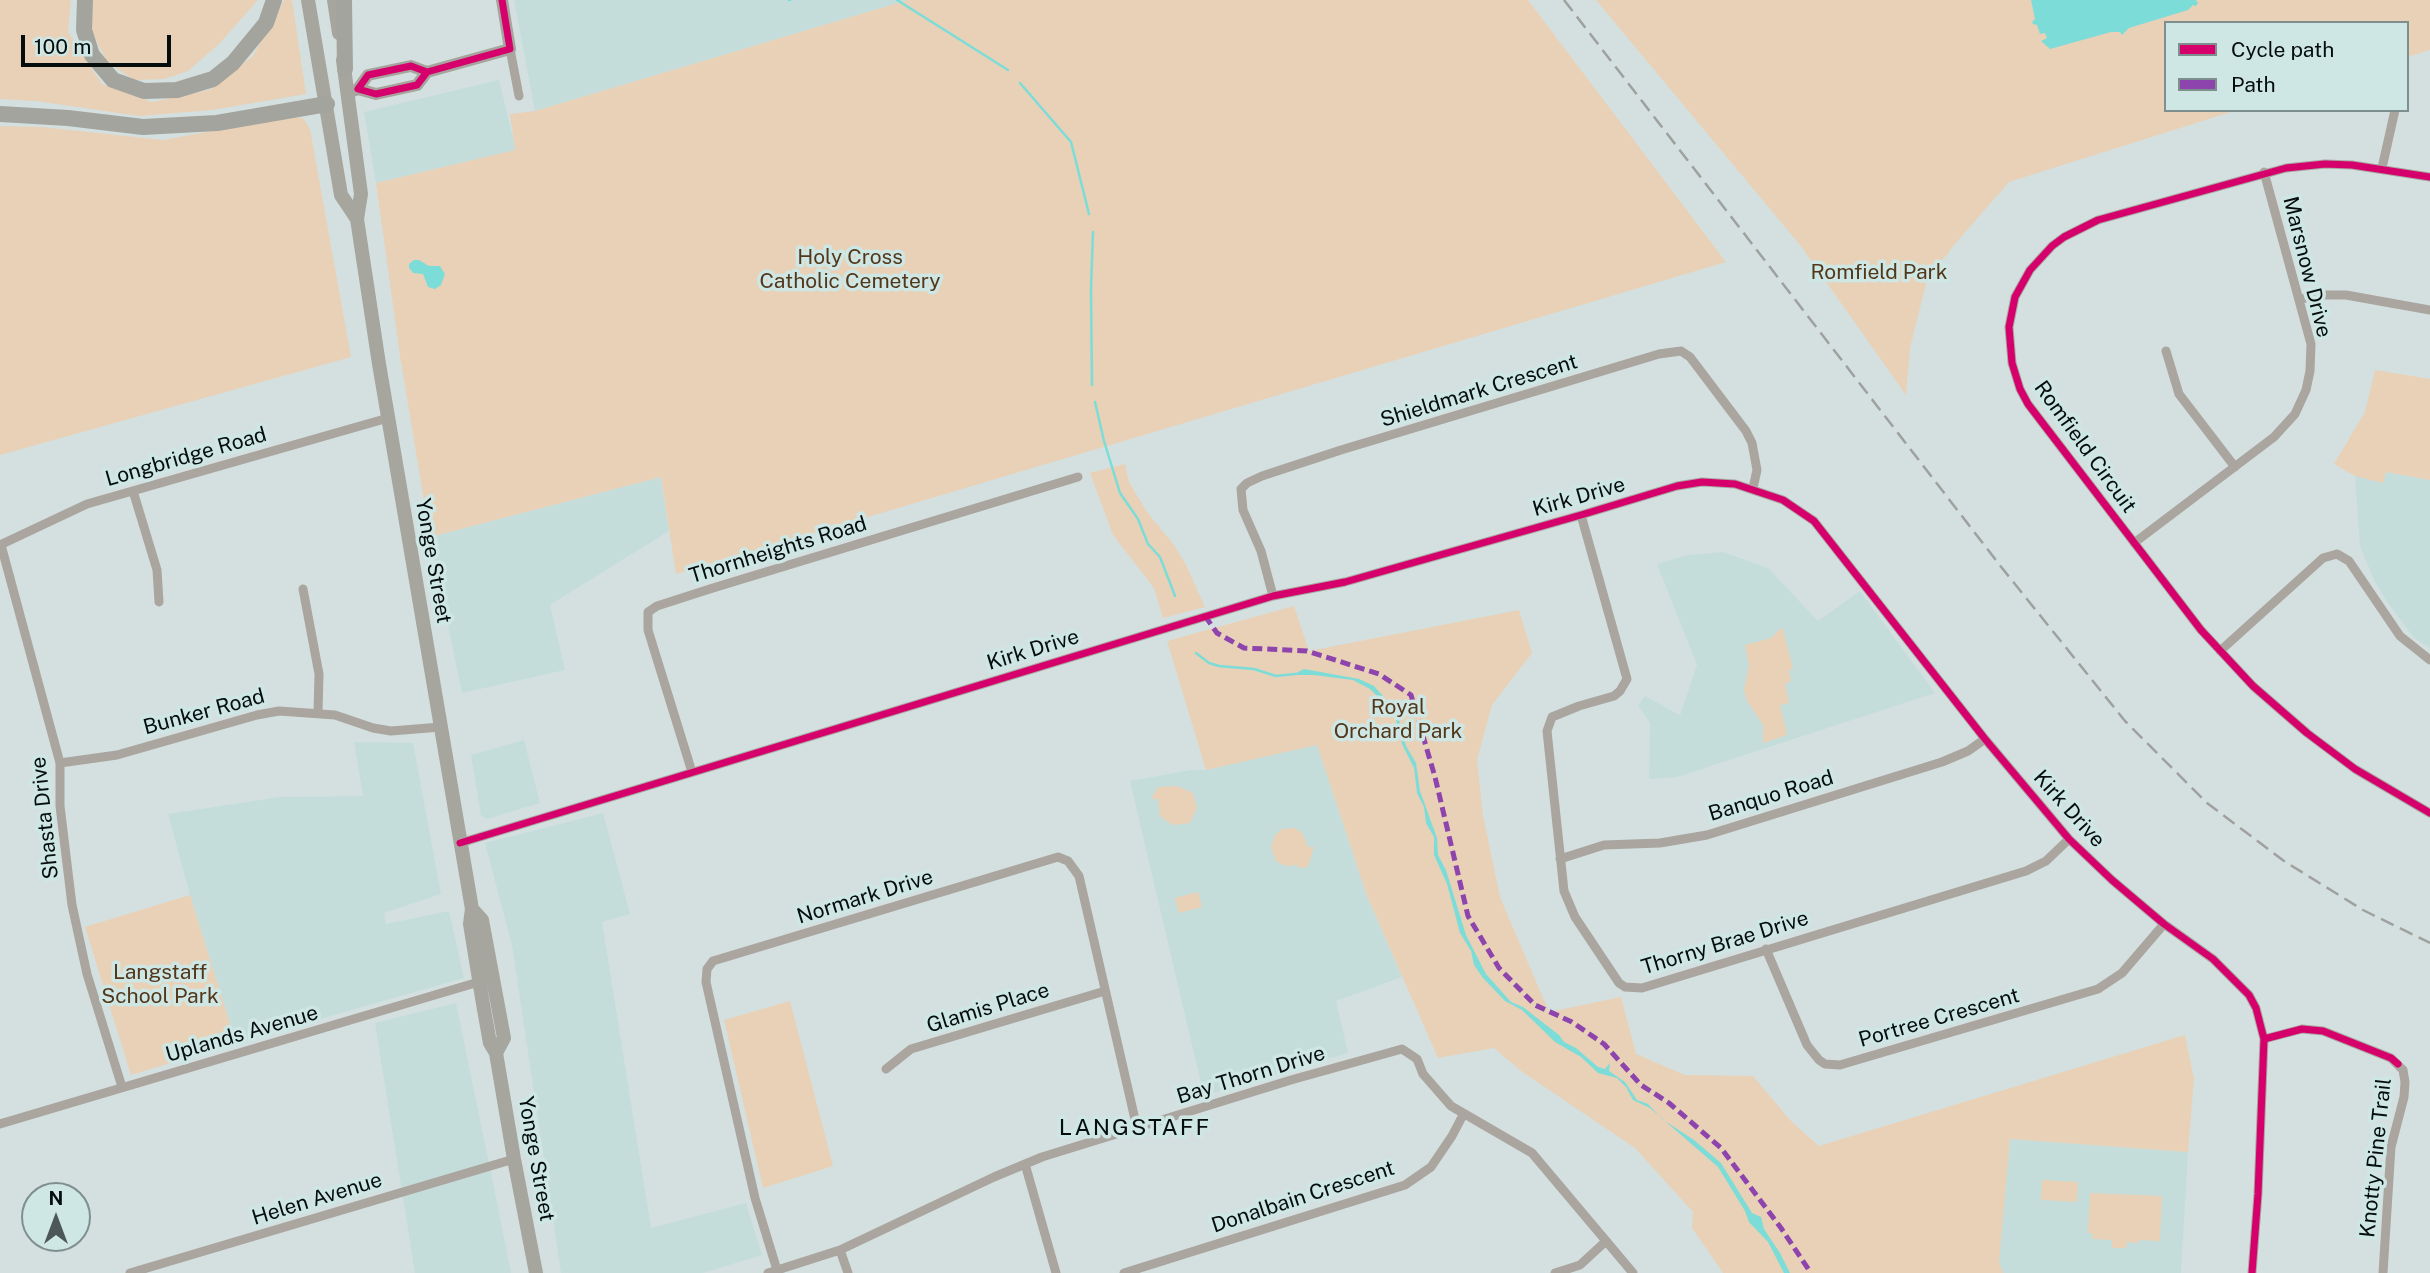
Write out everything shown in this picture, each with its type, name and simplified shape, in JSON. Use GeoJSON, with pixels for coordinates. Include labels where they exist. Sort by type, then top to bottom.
{"type":"FeatureCollection","features":[{"type":"Feature","properties":{"kind":"highway"},"geometry":{"type":"LineString","coordinates":[[85,0],[84,30],[92,55],[113,80],[144,91],[177,90],[213,79],[233,63],[265,23],[274,0]]}},
{"type":"Feature","properties":{"kind":"highway"},"geometry":{"type":"LineString","coordinates":[[344,0],[345,69]]}},
{"type":"Feature","properties":{"kind":"highway"},"geometry":{"type":"LineString","coordinates":[[0,114],[68,118],[143,127],[217,123],[327,104]]}},
{"type":"Feature","properties":{"kind":"main road","name":"Yonge Street"},"geometry":{"type":"LineString","coordinates":[[308,0],[341,195],[357,219]]}},
{"type":"Feature","properties":{"kind":"main road","name":"Yonge Street"},"geometry":{"type":"LineString","coordinates":[[334,0],[345,69],[353,91],[360,194],[357,219],[388,418],[472,909],[482,920],[486,980],[504,1038],[496,1053],[536,1273]]}},
{"type":"Feature","properties":{"kind":"main road"},"geometry":{"type":"LineString","coordinates":[[327,104],[353,91]]}},
{"type":"Feature","properties":{"kind":"street"},"geometry":{"type":"LineString","coordinates":[[502,0],[519,96]]}},
{"type":"Feature","properties":{"kind":"street"},"geometry":{"type":"LineString","coordinates":[[353,91],[376,94],[416,85],[427,72],[510,49]]}},
{"type":"Feature","properties":{"kind":"street"},"geometry":{"type":"LineString","coordinates":[[353,91],[368,75],[411,66],[427,72]]}},
{"type":"Feature","properties":{"kind":"street"},"geometry":{"type":"LineString","coordinates":[[2382,168],[2395,112]]}},
{"type":"Feature","properties":{"kind":"street","name":"Romfield Circuit"},"geometry":{"type":"LineString","coordinates":[[2430,177],[2382,168],[2325,164],[2264,172],[2098,220],[2064,236],[2040,257],[2030,270],[2015,297],[2010,314],[2008,340],[2020,389],[2037,418],[2220,651],[2267,698],[2315,739],[2365,775],[2430,813]]}},
{"type":"Feature","properties":{"kind":"street","name":"Marsnow Drive"},"geometry":{"type":"LineString","coordinates":[[2134,542],[2274,437],[2295,414],[2306,390],[2311,344],[2264,172]]}},
{"type":"Feature","properties":{"kind":"street"},"geometry":{"type":"LineString","coordinates":[[2300,299],[2346,295],[2430,310]]}},
{"type":"Feature","properties":{"kind":"street","name":"Shieldmark Crescent"},"geometry":{"type":"LineString","coordinates":[[1273,596],[1261,551],[1243,510],[1241,489],[1247,483],[1341,450],[1658,354],[1681,351],[1690,357],[1746,431],[1752,443],[1758,470],[1753,488]]}},
{"type":"Feature","properties":{"kind":"street"},"geometry":{"type":"LineString","coordinates":[[2166,351],[2179,394],[2235,467]]}},
{"type":"Feature","properties":{"kind":"street","name":"Longbridge Road"},"geometry":{"type":"LineString","coordinates":[[1,545],[68,512],[388,418]]}},
{"type":"Feature","properties":{"kind":"street","name":"Thornheights Road"},"geometry":{"type":"LineString","coordinates":[[692,772],[648,630],[648,612],[657,606],[713,588],[1078,477]]}},
{"type":"Feature","properties":{"kind":"street","name":"Kirk Drive"},"geometry":{"type":"LineString","coordinates":[[460,843],[1273,596],[1345,582],[1677,485],[1720,482],[1753,488],[1783,500],[1814,521],[1985,739],[2069,839],[2112,880],[2213,959],[2238,982],[2256,1008],[2264,1039],[2252,1273]]}},
{"type":"Feature","properties":{"kind":"street"},"geometry":{"type":"LineString","coordinates":[[133,491],[157,570],[159,602]]}},
{"type":"Feature","properties":{"kind":"street","name":"Thorny Brae Drive"},"geometry":{"type":"LineString","coordinates":[[1581,515],[1627,679],[1614,696],[1560,713],[1549,722],[1547,730],[1564,891],[1575,917],[1619,983],[1625,987],[1642,988],[2026,871],[2046,861],[2069,839]]}},
{"type":"Feature","properties":{"kind":"street","name":"Shasta Drive"},"geometry":{"type":"LineString","coordinates":[[1,545],[60,762],[60,806],[72,905],[87,975],[122,1087]]}},
{"type":"Feature","properties":{"kind":"street"},"geometry":{"type":"LineString","coordinates":[[2220,651],[2323,558],[2337,554],[2349,561],[2400,636],[2430,660]]}},
{"type":"Feature","properties":{"kind":"street"},"geometry":{"type":"LineString","coordinates":[[303,589],[319,674],[318,713]]}},
{"type":"Feature","properties":{"kind":"street","name":"Bunker Road"},"geometry":{"type":"LineString","coordinates":[[60,762],[117,755],[269,712],[335,715],[391,731],[441,727]]}},
{"type":"Feature","properties":{"kind":"street","name":"Banquo Road"},"geometry":{"type":"LineString","coordinates":[[1560,859],[1604,845],[1660,843],[1707,835],[1942,762],[1968,751],[1985,739]]}},
{"type":"Feature","properties":{"kind":"street","name":"Normark Drive"},"geometry":{"type":"LineString","coordinates":[[772,1272],[706,982],[707,969],[713,961],[1058,857],[1068,862],[1079,876],[1137,1128]]}},
{"type":"Feature","properties":{"kind":"street","name":"Portree Crescent"},"geometry":{"type":"LineString","coordinates":[[1766,949],[1813,1054],[1825,1063],[1840,1065],[2098,989],[2128,967],[2164,923]]}},
{"type":"Feature","properties":{"kind":"street","name":"Uplands Avenue"},"geometry":{"type":"LineString","coordinates":[[0,1124],[486,980]]}},
{"type":"Feature","properties":{"kind":"street","name":"Glamis Place"},"geometry":{"type":"LineString","coordinates":[[886,1069],[911,1049],[1105,991]]}},
{"type":"Feature","properties":{"kind":"street","name":"Knotty Pine Trail"},"geometry":{"type":"LineString","coordinates":[[2264,1039],[2302,1029],[2323,1031],[2391,1058],[2403,1070],[2406,1082],[2404,1097],[2394,1127],[2391,1147],[2383,1273]]}},
{"type":"Feature","properties":{"kind":"street","name":"Bay Thorn Drive"},"geometry":{"type":"LineString","coordinates":[[772,1272],[840,1250],[1025,1164],[1316,1073],[1402,1049],[1417,1059],[1433,1088],[1451,1106],[1532,1153],[1633,1273]]}},
{"type":"Feature","properties":{"kind":"street","name":"Donalbain Crescent"},"geometry":{"type":"LineString","coordinates":[[1125,1273],[1405,1185],[1431,1167],[1463,1115]]}},
{"type":"Feature","properties":{"kind":"street","name":"Helen Avenue"},"geometry":{"type":"LineString","coordinates":[[130,1273],[514,1159]]}},
{"type":"Feature","properties":{"kind":"street"},"geometry":{"type":"LineString","coordinates":[[1025,1164],[1056,1273]]}},
{"type":"Feature","properties":{"kind":"street"},"geometry":{"type":"LineString","coordinates":[[1555,1273],[1580,1265],[1605,1242]]}},
{"type":"Feature","properties":{"kind":"street"},"geometry":{"type":"LineString","coordinates":[[840,1250],[848,1273]]}},
{"type":"Feature","properties":{"kind":"shaded area"},"geometry":{"type":"Polygon","coordinates":[[[514,0],[908,0],[535,111],[514,0]]]}},
{"type":"Feature","properties":{"kind":"shaded area"},"geometry":{"type":"Polygon","coordinates":[[[499,80],[516,150],[376,183],[364,112],[499,80]]]}},
{"type":"Feature","properties":{"kind":"shaded area"},"geometry":{"type":"Polygon","coordinates":[[[2385,472],[2430,480],[2430,648],[2414,638],[2388,603],[2374,580],[2360,546],[2355,476],[2383,482],[2385,472]]]}},
{"type":"Feature","properties":{"kind":"shaded area"},"geometry":{"type":"Polygon","coordinates":[[[661,477],[669,531],[550,605],[565,670],[462,693],[430,537],[661,477]]]}},
{"type":"Feature","properties":{"kind":"shaded area"},"geometry":{"type":"Polygon","coordinates":[[[1723,552],[1768,568],[1818,621],[1860,591],[1935,693],[1677,777],[1649,779],[1650,723],[1638,705],[1645,696],[1680,715],[1697,665],[1657,564],[1688,555],[1723,552]]]}},
{"type":"Feature","properties":{"kind":"shaded area"},"geometry":{"type":"Polygon","coordinates":[[[524,740],[540,803],[487,819],[481,816],[471,755],[524,740]]]}},
{"type":"Feature","properties":{"kind":"shaded area"},"geometry":{"type":"Polygon","coordinates":[[[354,742],[413,743],[441,894],[384,913],[386,924],[449,911],[464,978],[236,1043],[168,814],[280,797],[363,796],[354,742]]]}},
{"type":"Feature","properties":{"kind":"shaded area"},"geometry":{"type":"Polygon","coordinates":[[[1317,744],[1367,896],[1402,977],[1336,1001],[1348,1053],[1204,1096],[1130,781],[1191,770],[1206,770],[1317,744]]]}},
{"type":"Feature","properties":{"kind":"shaded area"},"geometry":{"type":"Polygon","coordinates":[[[603,813],[630,914],[602,922],[651,1228],[746,1203],[762,1255],[703,1273],[561,1273],[512,945],[485,843],[603,813]]]}},
{"type":"Feature","properties":{"kind":"shaded area"},"geometry":{"type":"Polygon","coordinates":[[[456,1003],[511,1273],[415,1273],[375,1023],[456,1003]]]}},
{"type":"Feature","properties":{"kind":"shaded area"},"geometry":{"type":"Polygon","coordinates":[[[2010,1139],[2188,1152],[2181,1273],[2000,1273],[1998,1264],[2010,1139]]]}},
{"type":"Feature","properties":{"kind":"green space"},"geometry":{"type":"Polygon","coordinates":[[[0,0],[71,0],[68,32],[102,84],[152,102],[209,90],[253,56],[284,0],[292,0],[306,94],[212,110],[139,116],[36,101],[0,99],[0,0]]]}},
{"type":"Feature","properties":{"kind":"green space"},"geometry":{"type":"Polygon","coordinates":[[[92,0],[258,0],[219,44],[188,71],[165,79],[134,80],[107,62],[91,30],[92,0]]]}},
{"type":"Feature","properties":{"kind":"green space","name":"Holy Cross Catholic Cemetery"},"geometry":{"type":"Polygon","coordinates":[[[908,0],[1528,0],[1726,262],[676,574],[661,477],[430,537],[400,356],[376,183],[515,150],[510,114],[535,111],[908,0]]]}},
{"type":"Feature","properties":{"kind":"green space","name":"Romfield Park"},"geometry":{"type":"Polygon","coordinates":[[[1596,0],[2430,0],[2430,50],[2409,56],[2409,21],[2164,21],[2164,112],[2231,112],[2009,182],[1927,280],[1910,348],[1906,395],[1800,245],[1596,0]]]}},
{"type":"Feature","properties":{"kind":"green space"},"geometry":{"type":"Polygon","coordinates":[[[289,117],[303,118],[310,129],[351,357],[0,455],[0,126],[42,127],[163,140],[289,117]]]}},
{"type":"Feature","properties":{"kind":"green space"},"geometry":{"type":"Polygon","coordinates":[[[2375,370],[2430,379],[2430,480],[2386,472],[2383,483],[2355,476],[2334,464],[2365,412],[2375,370]]]}},
{"type":"Feature","properties":{"kind":"green space"},"geometry":{"type":"Polygon","coordinates":[[[1125,464],[1129,482],[1147,512],[1174,545],[1205,607],[1163,618],[1154,588],[1113,535],[1090,473],[1125,464]]]}},
{"type":"Feature","properties":{"kind":"green space","name":"Royal Orchard Park"},"geometry":{"type":"Polygon","coordinates":[[[1294,606],[1309,651],[1519,610],[1532,653],[1492,705],[1477,760],[1483,815],[1500,897],[1549,1012],[1621,997],[1636,1054],[1685,1075],[1753,1076],[1790,1120],[1819,1146],[2185,1035],[2194,1079],[2188,1152],[2010,1139],[1999,1262],[2003,1273],[1723,1273],[1692,1228],[1693,1212],[1635,1148],[1521,1071],[1494,1048],[1438,1058],[1367,896],[1317,745],[1206,770],[1167,641],[1294,606]]]}},
{"type":"Feature","properties":{"kind":"green space"},"geometry":{"type":"Polygon","coordinates":[[[1782,627],[1793,668],[1789,670],[1791,681],[1785,684],[1789,703],[1780,705],[1787,735],[1763,743],[1763,725],[1747,701],[1744,690],[1749,665],[1745,645],[1771,638],[1782,627]]]}},
{"type":"Feature","properties":{"kind":"green space"},"geometry":{"type":"Polygon","coordinates":[[[1177,786],[1193,793],[1197,808],[1190,823],[1172,825],[1160,816],[1158,799],[1151,799],[1158,787],[1177,786]]]}},
{"type":"Feature","properties":{"kind":"green space"},"geometry":{"type":"Polygon","coordinates":[[[1295,828],[1303,834],[1308,847],[1314,847],[1308,867],[1286,866],[1276,861],[1271,847],[1275,835],[1282,829],[1295,828]]]}},
{"type":"Feature","properties":{"kind":"green space"},"geometry":{"type":"Polygon","coordinates":[[[1198,892],[1202,907],[1179,913],[1175,898],[1198,892]]]}},
{"type":"Feature","properties":{"kind":"green space","name":"Langstaff School Park"},"geometry":{"type":"Polygon","coordinates":[[[190,895],[236,1043],[131,1075],[85,927],[190,895]]]}},
{"type":"Feature","properties":{"kind":"green space"},"geometry":{"type":"Polygon","coordinates":[[[790,1001],[833,1166],[763,1188],[724,1020],[790,1001]]]}},
{"type":"Feature","properties":{"kind":"green space"},"geometry":{"type":"Polygon","coordinates":[[[2042,1180],[2078,1182],[2077,1202],[2041,1200],[2042,1180]]]}},
{"type":"Feature","properties":{"kind":"green space"},"geometry":{"type":"Polygon","coordinates":[[[2090,1193],[2162,1196],[2160,1241],[2139,1240],[2138,1243],[2127,1242],[2126,1248],[2112,1248],[2112,1240],[2092,1239],[2093,1234],[2088,1233],[2090,1193]]]}},
{"type":"Feature","properties":{"kind":"water"},"geometry":{"type":"Polygon","coordinates":[[[2031,0],[2196,0],[2198,3],[2188,10],[2129,28],[2122,35],[2120,32],[2111,32],[2050,49],[2041,41],[2047,38],[2045,33],[2040,34],[2037,25],[2032,22],[2035,19],[2031,0]]]}},
{"type":"Feature","properties":{"kind":"water"},"geometry":{"type":"Polygon","coordinates":[[[414,260],[429,266],[440,266],[445,274],[441,285],[435,289],[428,287],[423,274],[413,273],[409,268],[409,264],[414,260]]]}},
{"type":"Feature","properties":{"kind":"water"},"geometry":{"type":"Polygon","coordinates":[[[1304,669],[1359,679],[1374,686],[1397,712],[1406,746],[1416,763],[1420,791],[1437,838],[1438,855],[1446,870],[1466,935],[1486,974],[1511,1002],[1523,1007],[1598,1067],[1605,1069],[1610,1063],[1609,1071],[1625,1082],[1637,1100],[1648,1104],[1659,1116],[1633,1100],[1617,1078],[1598,1073],[1581,1057],[1555,1042],[1522,1010],[1505,1001],[1483,978],[1460,933],[1447,884],[1434,855],[1434,837],[1426,823],[1424,807],[1417,793],[1414,768],[1402,744],[1394,712],[1370,689],[1353,680],[1292,675],[1304,669]]]}},
{"type":"Feature","properties":{"kind":"water"},"geometry":{"type":"Polygon","coordinates":[[[1665,1121],[1694,1140],[1721,1163],[1752,1213],[1761,1217],[1764,1229],[1790,1273],[1784,1273],[1768,1242],[1749,1222],[1718,1167],[1665,1121]]]}},
{"type":"Feature","properties":{"kind":"waterway"},"geometry":{"type":"LineString","coordinates":[[897,0],[1008,70]]}},
{"type":"Feature","properties":{"kind":"waterway"},"geometry":{"type":"LineString","coordinates":[[1020,83],[1071,142],[1089,214]]}},
{"type":"Feature","properties":{"kind":"waterway"},"geometry":{"type":"LineString","coordinates":[[1092,385],[1093,232]]}},
{"type":"Feature","properties":{"kind":"waterway"},"geometry":{"type":"LineString","coordinates":[[1095,402],[1120,493],[1138,519],[1148,544],[1160,557],[1175,596]]}},
{"type":"Feature","properties":{"kind":"waterway"},"geometry":{"type":"LineString","coordinates":[[1196,653],[1209,663],[1219,666],[1254,669],[1276,676],[1295,674]]}},
{"type":"Feature","properties":{"kind":"railway"},"geometry":{"type":"LineString","coordinates":[[1564,0],[2002,568],[2125,721],[2207,803],[2284,861],[2363,910],[2430,943]]}},
{"type":"Feature","properties":{"kind":"marked path"},"geometry":{"type":"LineString","coordinates":[[1205,616],[1217,633],[1244,648],[1307,651],[1379,674],[1411,695],[1435,777],[1468,916],[1499,968],[1535,1005],[1572,1022],[1604,1044],[1641,1085],[1669,1103],[1721,1148],[1811,1273]]}},
{"type":"Feature","properties":{"kind":"cycle path"},"geometry":{"type":"LineString","coordinates":[[427,72],[411,66],[368,75],[358,89],[376,94],[417,85],[427,72],[510,49],[502,0]]}},
{"type":"Feature","properties":{"kind":"cycle path"},"geometry":{"type":"LineString","coordinates":[[2430,177],[2352,165],[2325,164],[2286,168],[2098,220],[2064,237],[2030,270],[2015,297],[2009,327],[2012,363],[2028,404],[2201,630],[2253,686],[2307,733],[2355,769],[2430,813]]}},
{"type":"Feature","properties":{"kind":"cycle path"},"geometry":{"type":"LineString","coordinates":[[460,843],[1273,596],[1345,582],[1677,486],[1702,482],[1735,484],[1783,500],[1814,521],[1985,739],[2069,839],[2164,924],[2213,959],[2249,995],[2256,1008],[2264,1039],[2252,1273]]}},
{"type":"Feature","properties":{"kind":"cycle path"},"geometry":{"type":"LineString","coordinates":[[2264,1039],[2302,1029],[2323,1031],[2391,1058],[2398,1064]]}},
{"type":"Feature","properties":{"kind":"district","name":"LANGSTAFF"},"geometry":{"type":"Point","coordinates":[1135,1128]}}]}
